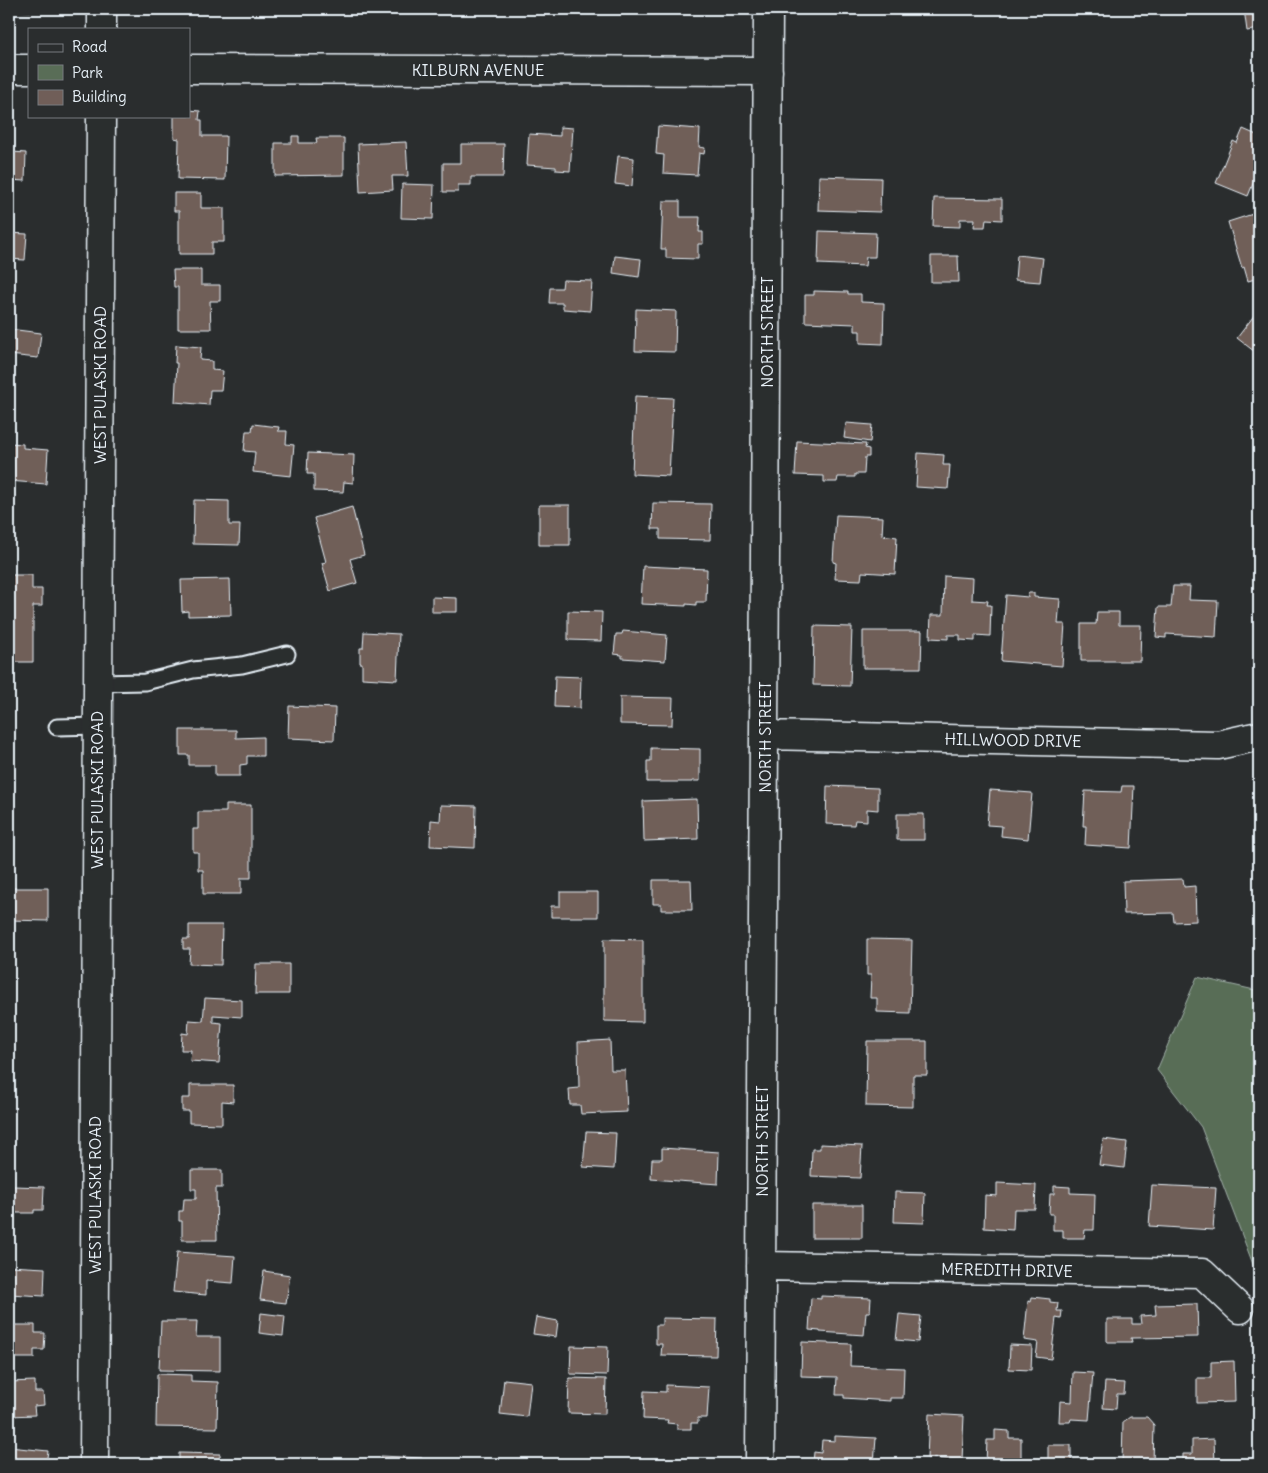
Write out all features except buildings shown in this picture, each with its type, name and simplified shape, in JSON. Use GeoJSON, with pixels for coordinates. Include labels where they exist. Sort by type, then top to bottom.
{"type":"FeatureCollection","features":[{"type":"Feature","properties":{"kind":"street"},"geometry":{"type":"LineString","coordinates":[[102,9],[102,28]]}},
{"type":"Feature","properties":{"kind":"street","name":"NORTH STREET"},"geometry":{"type":"LineString","coordinates":[[760,1464],[768,9]]}},
{"type":"Feature","properties":{"kind":"street"},"geometry":{"type":"LineString","coordinates":[[9,69],[28,69]]}},
{"type":"Feature","properties":{"kind":"street","name":"KILBURN AVENUE"},"geometry":{"type":"LineString","coordinates":[[190,69],[768,71]]}},
{"type":"Feature","properties":{"kind":"street","name":"WEST PULASKI ROAD"},"geometry":{"type":"LineString","coordinates":[[94,1464],[101,118]]}},
{"type":"Feature","properties":{"kind":"street","name":"HILLWOOD DRIVE"},"geometry":{"type":"LineString","coordinates":[[765,735],[1218,745],[1259,736]]}},
{"type":"Feature","properties":{"kind":"street","name":"MEREDITH DRIVE"},"geometry":{"type":"LineString","coordinates":[[761,1266],[1202,1273],[1240,1309]]}},
{"type":"Feature","properties":{"kind":"lane"},"geometry":{"type":"LineString","coordinates":[[98,683],[145,682],[193,670],[242,665],[286,654]]}},
{"type":"Feature","properties":{"kind":"lane"},"geometry":{"type":"LineString","coordinates":[[57,727],[98,726]]}},
{"type":"Feature","properties":{"kind":"green space"},"geometry":{"type":"Polygon","coordinates":[[[1197,977],[1259,991],[1259,1280],[1201,1127],[1157,1070],[1197,977]]]}}]}
